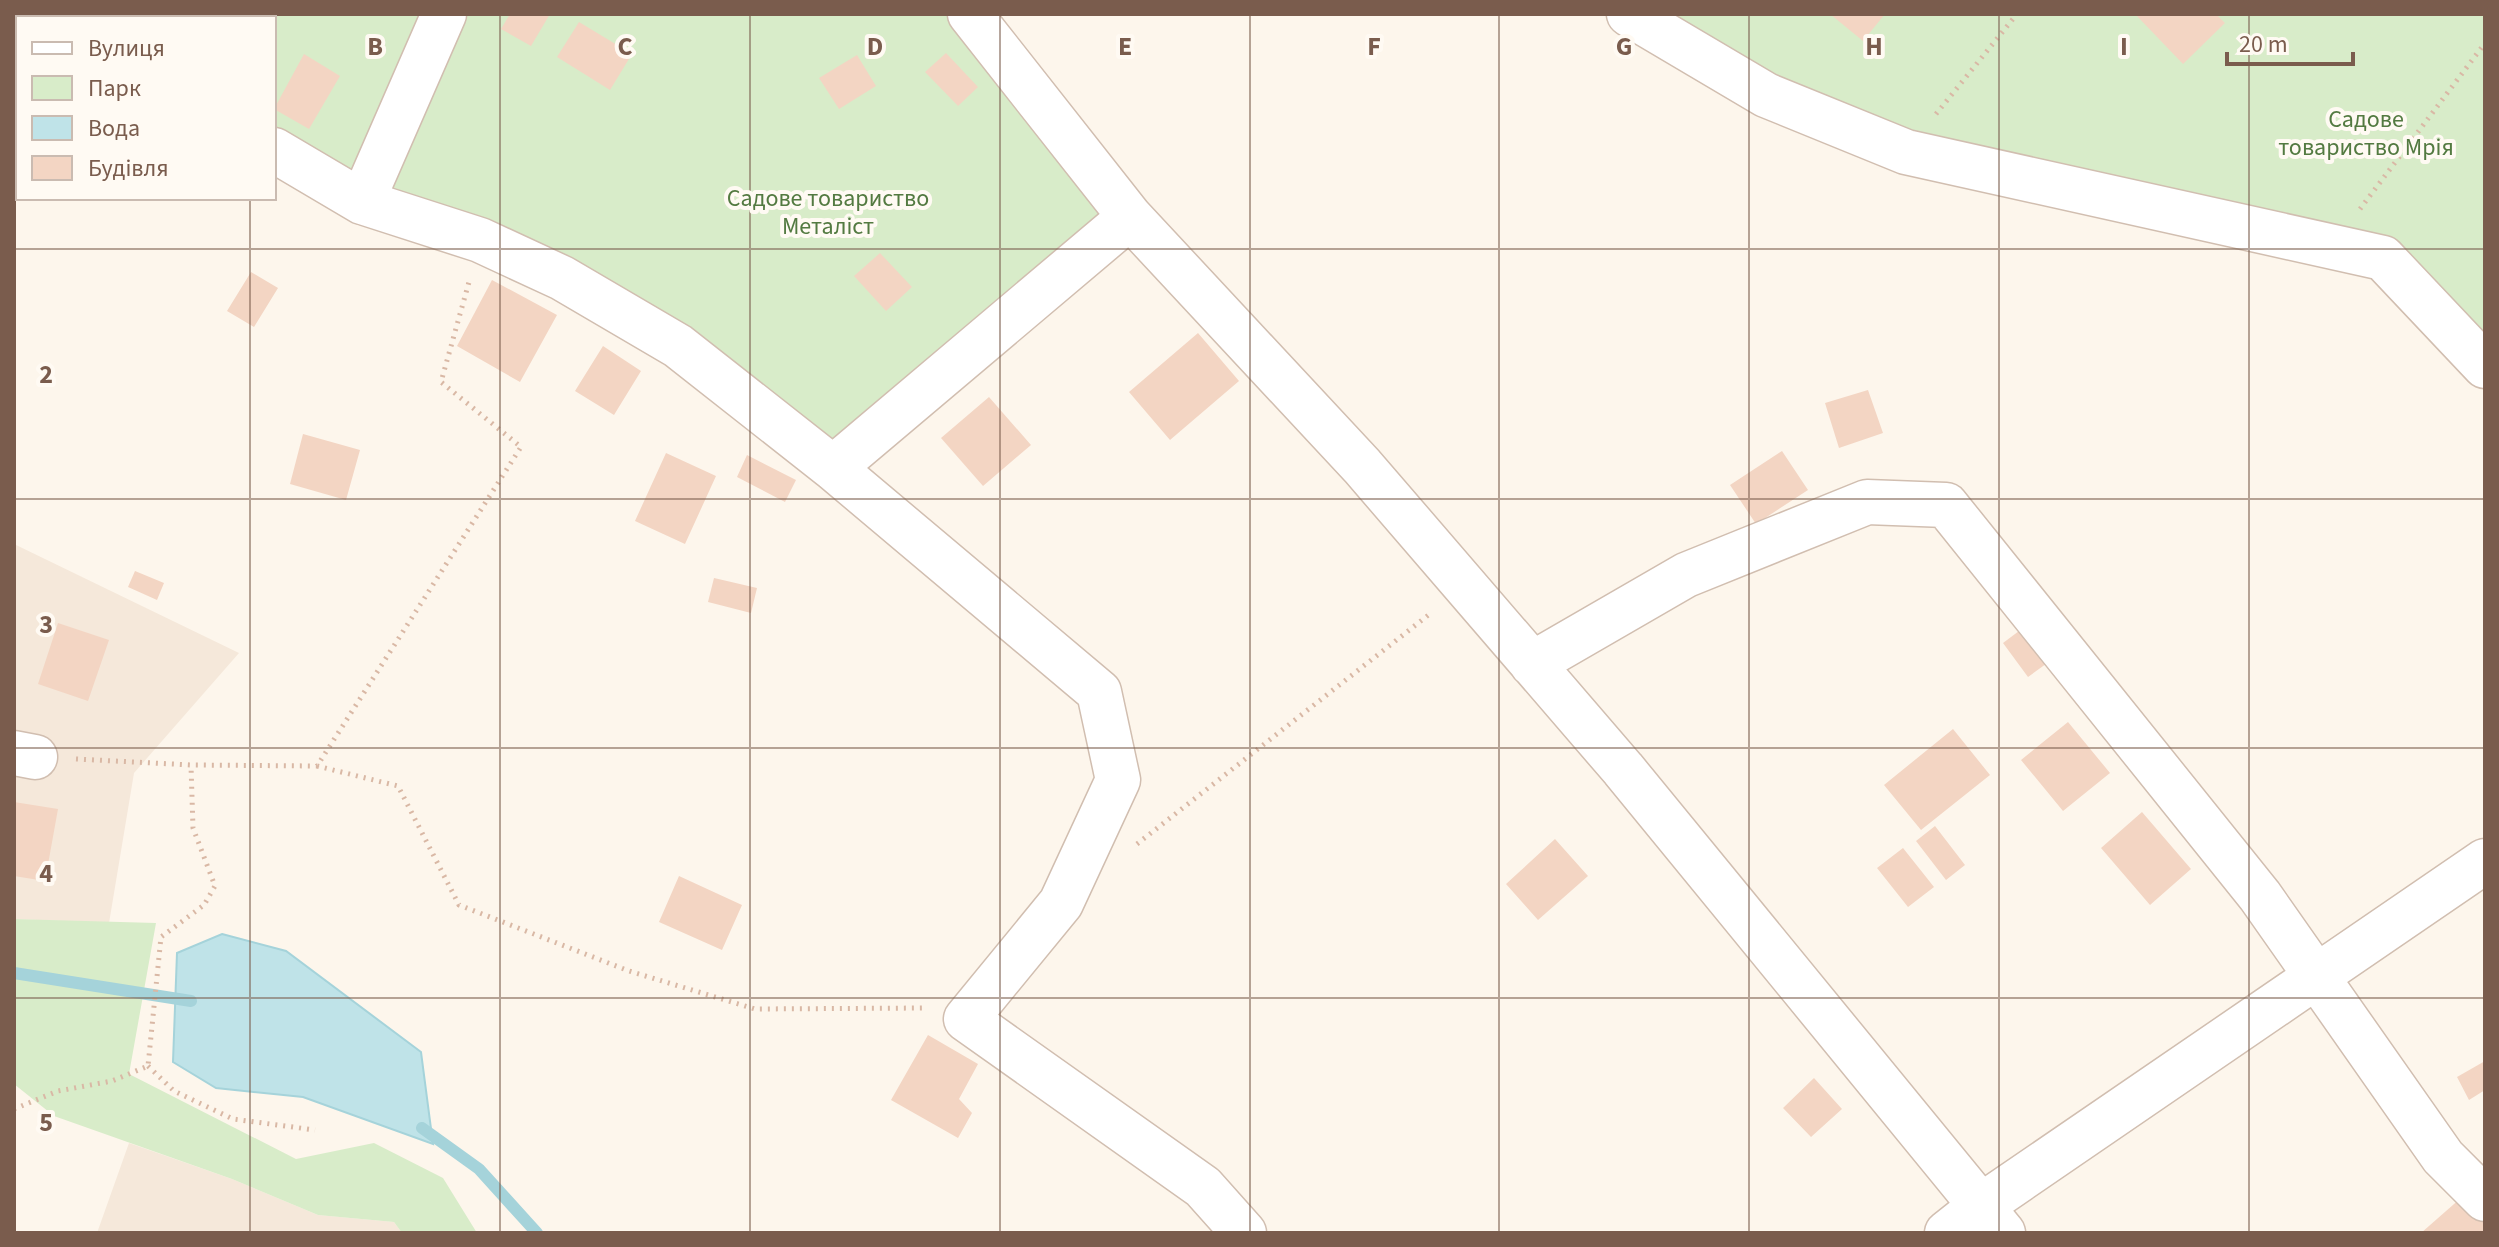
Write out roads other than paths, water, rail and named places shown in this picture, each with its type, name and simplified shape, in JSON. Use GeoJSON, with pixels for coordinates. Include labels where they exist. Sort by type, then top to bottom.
{"type":"FeatureCollection","features":[{"type":"Feature","properties":{"kind":"street"},"geometry":{"type":"LineString","coordinates":[[362,202],[444,14]]}},
{"type":"Feature","properties":{"kind":"street"},"geometry":{"type":"LineString","coordinates":[[970,14],[1130,217],[1362,466],[1623,769],[1992,1219]]}},
{"type":"Feature","properties":{"kind":"street"},"geometry":{"type":"LineString","coordinates":[[1629,14],[1766,95],[1906,152],[2383,258],[2485,366]]}},
{"type":"Feature","properties":{"kind":"street"},"geometry":{"type":"LineString","coordinates":[[276,151],[362,202],[480,240],[562,278],[678,346],[833,468],[1099,692],[1118,780],[1061,903],[966,1019],[1203,1187],[1244,1233]]}},
{"type":"Feature","properties":{"kind":"street"},"geometry":{"type":"LineString","coordinates":[[833,468],[1130,217]]}},
{"type":"Feature","properties":{"kind":"street"},"geometry":{"type":"LineString","coordinates":[[1532,664],[1686,575],[1867,502],[1946,505],[2260,896],[2443,1157],[2485,1199]]}},
{"type":"Feature","properties":{"kind":"street"},"geometry":{"type":"LineString","coordinates":[[1947,1233],[1992,1219],[2316,976],[2485,861]]}},
{"type":"Feature","properties":{"kind":"water"},"geometry":{"type":"Polygon","coordinates":[[[222,934],[286,951],[421,1052],[433,1144],[303,1097],[216,1088],[173,1062],[177,953],[222,934]]]}},
{"type":"Feature","properties":{"kind":"waterway"},"geometry":{"type":"LineString","coordinates":[[14,973],[191,1001]]}},
{"type":"Feature","properties":{"kind":"waterway"},"geometry":{"type":"LineString","coordinates":[[422,1128],[479,1169],[537,1233]]}},
{"type":"Feature","properties":{"kind":"park label","name":"Садове товариство Мрія"},"geometry":{"type":"Point","coordinates":[2366,133]}},
{"type":"Feature","properties":{"kind":"park label","name":"Садове товариство Металіст"},"geometry":{"type":"Point","coordinates":[828,212]}}]}
